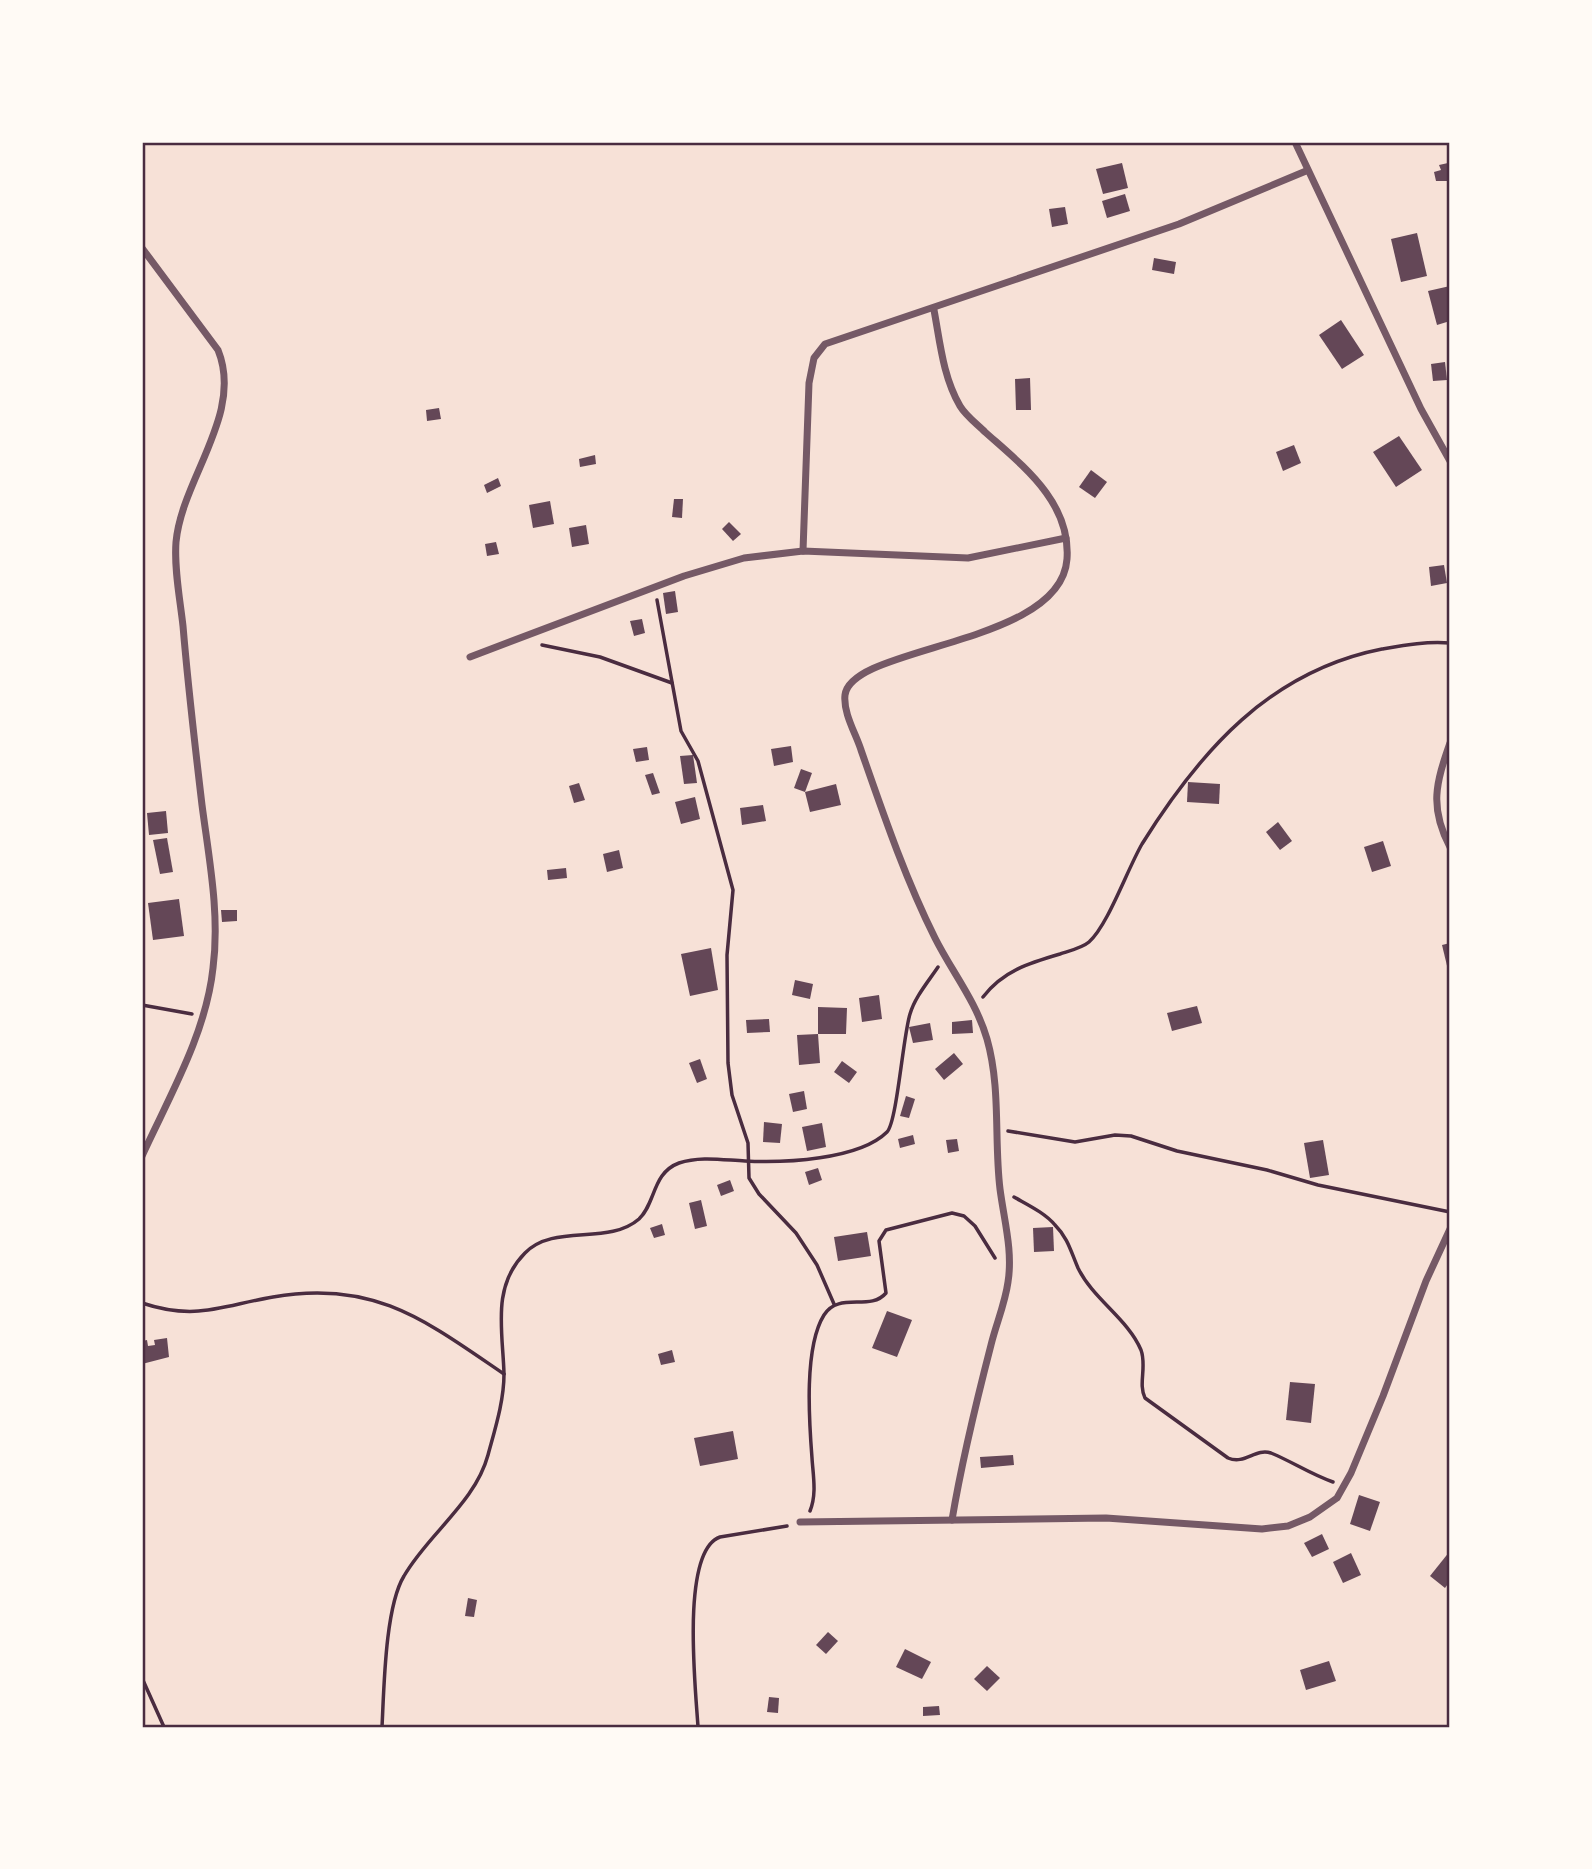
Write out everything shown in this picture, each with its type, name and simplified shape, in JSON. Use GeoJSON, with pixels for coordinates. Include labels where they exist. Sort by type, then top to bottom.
{"type":"FeatureCollection","features":[{"type":"Feature","properties":{"kind":"street"},"geometry":{"type":"LineString","coordinates":[[1295,142],[1306,171],[1421,409],[1450,461]]}},
{"type":"Feature","properties":{"kind":"street"},"geometry":{"type":"LineString","coordinates":[[803,551],[809,383],[814,358],[825,344],[934,310],[1179,223],[1306,171]]}},
{"type":"Feature","properties":{"kind":"street"},"geometry":{"type":"LineString","coordinates":[[142,248],[187,304],[218,350],[225,366],[226,384],[218,420],[186,500],[176,542],[194,744],[216,927],[213,971],[185,1064],[142,1156]]}},
{"type":"Feature","properties":{"kind":"street"},"geometry":{"type":"LineString","coordinates":[[934,310],[950,384],[962,410],[1045,487],[1057,508],[1066,538],[1067,565],[1063,579],[1051,594],[1027,611],[996,628],[920,652],[859,676],[848,686],[845,696],[849,717],[878,800],[945,957],[976,1007],[994,1067],[1000,1189],[1009,1273],[1005,1301],[966,1437],[952,1520]]}},
{"type":"Feature","properties":{"kind":"street"},"geometry":{"type":"LineString","coordinates":[[470,657],[654,588],[744,558],[803,551],[968,558],[1066,538]]}},
{"type":"Feature","properties":{"kind":"street"},"geometry":{"type":"LineString","coordinates":[[1450,743],[1436,789],[1439,819],[1450,847]]}},
{"type":"Feature","properties":{"kind":"street"},"geometry":{"type":"LineString","coordinates":[[800,1521],[1106,1518],[1262,1529],[1288,1526],[1310,1517],[1337,1498],[1344,1486],[1383,1396],[1426,1281],[1450,1229]]}},
{"type":"Feature","properties":{"kind":"path"},"geometry":{"type":"LineString","coordinates":[[654,588],[681,730],[698,761],[733,890],[727,955],[728,1063],[732,1095],[748,1143],[747,1161],[754,1186],[796,1233],[817,1265],[834,1304]]}},
{"type":"Feature","properties":{"kind":"path"},"geometry":{"type":"LineString","coordinates":[[520,638],[600,657],[673,683]]}},
{"type":"Feature","properties":{"kind":"path"},"geometry":{"type":"LineString","coordinates":[[976,1007],[992,986],[1013,970],[1088,943],[1102,927],[1121,882],[1175,795],[1203,757],[1256,709],[1309,672],[1350,656],[1431,641],[1450,643]]}},
{"type":"Feature","properties":{"kind":"path"},"geometry":{"type":"LineString","coordinates":[[382,1727],[393,1597],[414,1559],[467,1497],[480,1476],[496,1425],[503,1374],[500,1309],[503,1292],[525,1252],[548,1240],[623,1230],[641,1217],[654,1187],[667,1169],[677,1164],[693,1160],[747,1161],[846,1153],[876,1143],[891,1129],[901,1051],[910,1012],[945,957]]}},
{"type":"Feature","properties":{"kind":"path"},"geometry":{"type":"LineString","coordinates":[[142,1005],[201,1015]]}},
{"type":"Feature","properties":{"kind":"path"},"geometry":{"type":"LineString","coordinates":[[996,1129],[1075,1142],[1115,1135],[1130,1136],[1177,1151],[1267,1170],[1318,1185],[1450,1212]]}},
{"type":"Feature","properties":{"kind":"path"},"geometry":{"type":"LineString","coordinates":[[1000,1189],[1054,1222],[1063,1234],[1092,1289],[1139,1347],[1144,1360],[1142,1391],[1145,1398],[1228,1458],[1244,1461],[1263,1452],[1270,1453],[1299,1469],[1344,1486]]}},
{"type":"Feature","properties":{"kind":"path"},"geometry":{"type":"LineString","coordinates":[[834,1304],[876,1301],[886,1293],[879,1241],[886,1230],[952,1213],[964,1216],[975,1226],[999,1264],[1009,1273]]}},
{"type":"Feature","properties":{"kind":"path"},"geometry":{"type":"LineString","coordinates":[[142,1303],[171,1311],[202,1313],[288,1295],[353,1296],[393,1305],[424,1320],[503,1374]]}},
{"type":"Feature","properties":{"kind":"path"},"geometry":{"type":"LineString","coordinates":[[698,1727],[694,1612],[696,1584],[705,1551],[712,1540],[800,1521],[811,1507],[814,1495],[810,1426],[814,1347],[821,1322],[834,1304]]}},
{"type":"Feature","properties":{"kind":"path"},"geometry":{"type":"LineString","coordinates":[[142,1678],[164,1727]]}},
{"type":"Feature","properties":{"kind":"building"},"geometry":{"type":"Polygon","coordinates":[[[1450,157],[1450,181],[1436,181],[1434,172],[1441,170],[1439,165],[1448,163],[1447,158],[1450,157]]]}},
{"type":"Feature","properties":{"kind":"building"},"geometry":{"type":"Polygon","coordinates":[[[1122,163],[1128,188],[1103,194],[1096,169],[1122,163]]]}},
{"type":"Feature","properties":{"kind":"building"},"geometry":{"type":"Polygon","coordinates":[[[1125,194],[1130,211],[1107,218],[1102,201],[1125,194]]]}},
{"type":"Feature","properties":{"kind":"building"},"geometry":{"type":"Polygon","coordinates":[[[1065,207],[1068,224],[1052,227],[1049,209],[1065,207]]]}},
{"type":"Feature","properties":{"kind":"building"},"geometry":{"type":"Polygon","coordinates":[[[1417,233],[1427,276],[1401,282],[1391,239],[1417,233]]]}},
{"type":"Feature","properties":{"kind":"building"},"geometry":{"type":"Polygon","coordinates":[[[1154,258],[1176,262],[1174,274],[1152,270],[1154,258]]]}},
{"type":"Feature","properties":{"kind":"building"},"geometry":{"type":"Polygon","coordinates":[[[1450,286],[1450,321],[1437,325],[1428,291],[1450,286]]]}},
{"type":"Feature","properties":{"kind":"building"},"geometry":{"type":"Polygon","coordinates":[[[1341,320],[1364,355],[1342,369],[1319,335],[1341,320]]]}},
{"type":"Feature","properties":{"kind":"building"},"geometry":{"type":"Polygon","coordinates":[[[1445,362],[1447,380],[1433,381],[1431,364],[1445,362]]]}},
{"type":"Feature","properties":{"kind":"building"},"geometry":{"type":"Polygon","coordinates":[[[1030,378],[1031,410],[1016,410],[1015,379],[1030,378]]]}},
{"type":"Feature","properties":{"kind":"building"},"geometry":{"type":"Polygon","coordinates":[[[439,408],[441,419],[427,421],[426,410],[439,408]]]}},
{"type":"Feature","properties":{"kind":"building"},"geometry":{"type":"Polygon","coordinates":[[[1399,436],[1422,470],[1396,487],[1373,452],[1399,436]]]}},
{"type":"Feature","properties":{"kind":"building"},"geometry":{"type":"Polygon","coordinates":[[[1294,445],[1301,463],[1283,471],[1276,452],[1294,445]]]}},
{"type":"Feature","properties":{"kind":"building"},"geometry":{"type":"Polygon","coordinates":[[[595,455],[596,464],[580,467],[579,459],[595,455]]]}},
{"type":"Feature","properties":{"kind":"building"},"geometry":{"type":"Polygon","coordinates":[[[1091,470],[1107,482],[1095,498],[1079,487],[1091,470]]]}},
{"type":"Feature","properties":{"kind":"building"},"geometry":{"type":"Polygon","coordinates":[[[498,478],[501,486],[487,493],[484,485],[498,478]]]}},
{"type":"Feature","properties":{"kind":"building"},"geometry":{"type":"Polygon","coordinates":[[[674,499],[683,499],[682,518],[672,517],[674,499]]]}},
{"type":"Feature","properties":{"kind":"building"},"geometry":{"type":"Polygon","coordinates":[[[550,501],[554,524],[533,528],[529,505],[550,501]]]}},
{"type":"Feature","properties":{"kind":"building"},"geometry":{"type":"Polygon","coordinates":[[[729,522],[741,534],[733,541],[722,529],[729,522]]]}},
{"type":"Feature","properties":{"kind":"building"},"geometry":{"type":"Polygon","coordinates":[[[586,525],[589,544],[572,547],[569,528],[586,525]]]}},
{"type":"Feature","properties":{"kind":"building"},"geometry":{"type":"Polygon","coordinates":[[[496,542],[499,554],[487,556],[485,544],[496,542]]]}},
{"type":"Feature","properties":{"kind":"building"},"geometry":{"type":"Polygon","coordinates":[[[1444,565],[1447,583],[1431,586],[1429,567],[1444,565]]]}},
{"type":"Feature","properties":{"kind":"building"},"geometry":{"type":"Polygon","coordinates":[[[675,591],[678,612],[666,614],[663,593],[675,591]]]}},
{"type":"Feature","properties":{"kind":"building"},"geometry":{"type":"Polygon","coordinates":[[[642,619],[645,633],[634,636],[630,621],[642,619]]]}},
{"type":"Feature","properties":{"kind":"building"},"geometry":{"type":"Polygon","coordinates":[[[791,746],[793,762],[774,766],[771,749],[791,746]]]}},
{"type":"Feature","properties":{"kind":"building"},"geometry":{"type":"Polygon","coordinates":[[[647,747],[649,760],[636,762],[633,749],[647,747]]]}},
{"type":"Feature","properties":{"kind":"building"},"geometry":{"type":"Polygon","coordinates":[[[693,755],[697,783],[684,784],[680,756],[693,755]]]}},
{"type":"Feature","properties":{"kind":"building"},"geometry":{"type":"Polygon","coordinates":[[[801,769],[812,773],[805,792],[794,788],[801,769]]]}},
{"type":"Feature","properties":{"kind":"building"},"geometry":{"type":"Polygon","coordinates":[[[653,773],[660,793],[652,795],[645,775],[653,773]]]}},
{"type":"Feature","properties":{"kind":"building"},"geometry":{"type":"Polygon","coordinates":[[[1188,782],[1220,784],[1219,804],[1187,802],[1188,782]]]}},
{"type":"Feature","properties":{"kind":"building"},"geometry":{"type":"Polygon","coordinates":[[[579,783],[585,800],[574,803],[569,786],[579,783]]]}},
{"type":"Feature","properties":{"kind":"building"},"geometry":{"type":"Polygon","coordinates":[[[836,784],[841,805],[810,812],[805,792],[836,784]]]}},
{"type":"Feature","properties":{"kind":"building"},"geometry":{"type":"Polygon","coordinates":[[[695,797],[700,819],[681,824],[675,802],[695,797]]]}},
{"type":"Feature","properties":{"kind":"building"},"geometry":{"type":"Polygon","coordinates":[[[763,805],[766,821],[742,825],[740,808],[763,805]]]}},
{"type":"Feature","properties":{"kind":"building"},"geometry":{"type":"Polygon","coordinates":[[[166,811],[168,833],[149,835],[147,813],[166,811]]]}},
{"type":"Feature","properties":{"kind":"building"},"geometry":{"type":"Polygon","coordinates":[[[1278,822],[1292,841],[1280,850],[1266,832],[1278,822]]]}},
{"type":"Feature","properties":{"kind":"building"},"geometry":{"type":"Polygon","coordinates":[[[167,838],[173,872],[160,874],[153,840],[167,838]]]}},
{"type":"Feature","properties":{"kind":"building"},"geometry":{"type":"Polygon","coordinates":[[[1383,841],[1391,866],[1372,872],[1364,847],[1383,841]]]}},
{"type":"Feature","properties":{"kind":"building"},"geometry":{"type":"Polygon","coordinates":[[[619,850],[623,868],[607,872],[603,854],[619,850]]]}},
{"type":"Feature","properties":{"kind":"building"},"geometry":{"type":"Polygon","coordinates":[[[566,868],[567,878],[548,880],[547,870],[566,868]]]}},
{"type":"Feature","properties":{"kind":"building"},"geometry":{"type":"Polygon","coordinates":[[[179,899],[184,936],[153,940],[148,903],[179,899]]]}},
{"type":"Feature","properties":{"kind":"building"},"geometry":{"type":"Polygon","coordinates":[[[221,910],[237,910],[237,921],[222,922],[221,910]]]}},
{"type":"Feature","properties":{"kind":"building"},"geometry":{"type":"Polygon","coordinates":[[[1450,943],[1450,974],[1449,974],[1442,945],[1450,943]]]}},
{"type":"Feature","properties":{"kind":"building"},"geometry":{"type":"Polygon","coordinates":[[[711,948],[718,990],[690,996],[681,954],[711,948]]]}},
{"type":"Feature","properties":{"kind":"building"},"geometry":{"type":"Polygon","coordinates":[[[795,980],[813,984],[810,999],[792,995],[795,980]]]}},
{"type":"Feature","properties":{"kind":"building"},"geometry":{"type":"Polygon","coordinates":[[[879,995],[882,1019],[862,1022],[859,998],[879,995]]]}},
{"type":"Feature","properties":{"kind":"building"},"geometry":{"type":"Polygon","coordinates":[[[1197,1006],[1202,1023],[1172,1031],[1167,1013],[1197,1006]]]}},
{"type":"Feature","properties":{"kind":"building"},"geometry":{"type":"Polygon","coordinates":[[[818,1007],[847,1008],[846,1034],[818,1034],[818,1007]]]}},
{"type":"Feature","properties":{"kind":"building"},"geometry":{"type":"Polygon","coordinates":[[[769,1019],[770,1032],[747,1033],[746,1020],[769,1019]]]}},
{"type":"Feature","properties":{"kind":"building"},"geometry":{"type":"Polygon","coordinates":[[[972,1020],[973,1033],[952,1034],[952,1022],[972,1020]]]}},
{"type":"Feature","properties":{"kind":"building"},"geometry":{"type":"Polygon","coordinates":[[[930,1023],[933,1040],[913,1043],[909,1027],[930,1023]]]}},
{"type":"Feature","properties":{"kind":"building"},"geometry":{"type":"Polygon","coordinates":[[[818,1034],[820,1063],[799,1065],[797,1035],[818,1034]]]}},
{"type":"Feature","properties":{"kind":"building"},"geometry":{"type":"Polygon","coordinates":[[[954,1053],[963,1064],[944,1080],[935,1069],[954,1053]]]}},
{"type":"Feature","properties":{"kind":"building"},"geometry":{"type":"Polygon","coordinates":[[[700,1059],[707,1079],[697,1083],[689,1063],[700,1059]]]}},
{"type":"Feature","properties":{"kind":"building"},"geometry":{"type":"Polygon","coordinates":[[[842,1061],[857,1072],[849,1083],[834,1072],[842,1061]]]}},
{"type":"Feature","properties":{"kind":"building"},"geometry":{"type":"Polygon","coordinates":[[[804,1091],[807,1109],[793,1112],[789,1094],[804,1091]]]}},
{"type":"Feature","properties":{"kind":"building"},"geometry":{"type":"Polygon","coordinates":[[[906,1096],[915,1099],[909,1118],[900,1116],[906,1096]]]}},
{"type":"Feature","properties":{"kind":"building"},"geometry":{"type":"Polygon","coordinates":[[[764,1122],[782,1124],[780,1143],[763,1142],[764,1122]]]}},
{"type":"Feature","properties":{"kind":"building"},"geometry":{"type":"Polygon","coordinates":[[[822,1123],[826,1147],[807,1151],[802,1127],[822,1123]]]}},
{"type":"Feature","properties":{"kind":"building"},"geometry":{"type":"Polygon","coordinates":[[[913,1135],[915,1144],[900,1148],[898,1139],[913,1135]]]}},
{"type":"Feature","properties":{"kind":"building"},"geometry":{"type":"Polygon","coordinates":[[[957,1139],[959,1151],[948,1153],[946,1140],[957,1139]]]}},
{"type":"Feature","properties":{"kind":"building"},"geometry":{"type":"Polygon","coordinates":[[[1323,1140],[1329,1175],[1310,1178],[1304,1143],[1323,1140]]]}},
{"type":"Feature","properties":{"kind":"building"},"geometry":{"type":"Polygon","coordinates":[[[818,1168],[822,1180],[809,1185],[805,1172],[818,1168]]]}},
{"type":"Feature","properties":{"kind":"building"},"geometry":{"type":"Polygon","coordinates":[[[730,1180],[734,1191],[721,1196],[717,1185],[730,1180]]]}},
{"type":"Feature","properties":{"kind":"building"},"geometry":{"type":"Polygon","coordinates":[[[701,1200],[707,1226],[695,1229],[689,1203],[701,1200]]]}},
{"type":"Feature","properties":{"kind":"building"},"geometry":{"type":"Polygon","coordinates":[[[662,1224],[665,1235],[654,1238],[650,1228],[662,1224]]]}},
{"type":"Feature","properties":{"kind":"building"},"geometry":{"type":"Polygon","coordinates":[[[1053,1227],[1054,1251],[1034,1252],[1033,1228],[1053,1227]]]}},
{"type":"Feature","properties":{"kind":"building"},"geometry":{"type":"Polygon","coordinates":[[[867,1232],[871,1256],[838,1261],[834,1237],[867,1232]]]}},
{"type":"Feature","properties":{"kind":"building"},"geometry":{"type":"Polygon","coordinates":[[[887,1311],[912,1320],[897,1357],[872,1348],[887,1311]]]}},
{"type":"Feature","properties":{"kind":"building"},"geometry":{"type":"Polygon","coordinates":[[[167,1338],[169,1357],[142,1364],[142,1341],[147,1340],[148,1346],[155,1345],[154,1340],[167,1338]]]}},
{"type":"Feature","properties":{"kind":"building"},"geometry":{"type":"Polygon","coordinates":[[[672,1350],[675,1362],[661,1365],[658,1354],[672,1350]]]}},
{"type":"Feature","properties":{"kind":"building"},"geometry":{"type":"Polygon","coordinates":[[[1290,1382],[1315,1384],[1311,1423],[1286,1420],[1290,1382]]]}},
{"type":"Feature","properties":{"kind":"building"},"geometry":{"type":"Polygon","coordinates":[[[733,1431],[738,1459],[700,1466],[694,1438],[733,1431]]]}},
{"type":"Feature","properties":{"kind":"building"},"geometry":{"type":"Polygon","coordinates":[[[1013,1455],[1014,1465],[981,1468],[980,1457],[1013,1455]]]}},
{"type":"Feature","properties":{"kind":"building"},"geometry":{"type":"Polygon","coordinates":[[[1359,1495],[1380,1502],[1370,1531],[1350,1524],[1359,1495]]]}},
{"type":"Feature","properties":{"kind":"building"},"geometry":{"type":"Polygon","coordinates":[[[1322,1534],[1329,1549],[1312,1557],[1304,1543],[1322,1534]]]}},
{"type":"Feature","properties":{"kind":"building"},"geometry":{"type":"Polygon","coordinates":[[[1450,1551],[1450,1581],[1445,1588],[1430,1576],[1450,1551]]]}},
{"type":"Feature","properties":{"kind":"building"},"geometry":{"type":"Polygon","coordinates":[[[1351,1553],[1361,1575],[1343,1583],[1333,1562],[1351,1553]]]}},
{"type":"Feature","properties":{"kind":"building"},"geometry":{"type":"Polygon","coordinates":[[[468,1598],[477,1600],[474,1617],[465,1616],[468,1598]]]}},
{"type":"Feature","properties":{"kind":"building"},"geometry":{"type":"Polygon","coordinates":[[[828,1632],[838,1641],[826,1654],[816,1645],[828,1632]]]}},
{"type":"Feature","properties":{"kind":"building"},"geometry":{"type":"Polygon","coordinates":[[[905,1649],[931,1662],[922,1679],[896,1667],[905,1649]]]}},
{"type":"Feature","properties":{"kind":"building"},"geometry":{"type":"Polygon","coordinates":[[[1329,1661],[1336,1681],[1306,1690],[1300,1670],[1329,1661]]]}},
{"type":"Feature","properties":{"kind":"building"},"geometry":{"type":"Polygon","coordinates":[[[987,1666],[1000,1678],[987,1691],[974,1679],[987,1666]]]}},
{"type":"Feature","properties":{"kind":"building"},"geometry":{"type":"Polygon","coordinates":[[[769,1697],[779,1698],[778,1713],[767,1712],[769,1697]]]}},
{"type":"Feature","properties":{"kind":"building"},"geometry":{"type":"Polygon","coordinates":[[[939,1706],[940,1715],[923,1716],[923,1707],[939,1706]]]}}]}
